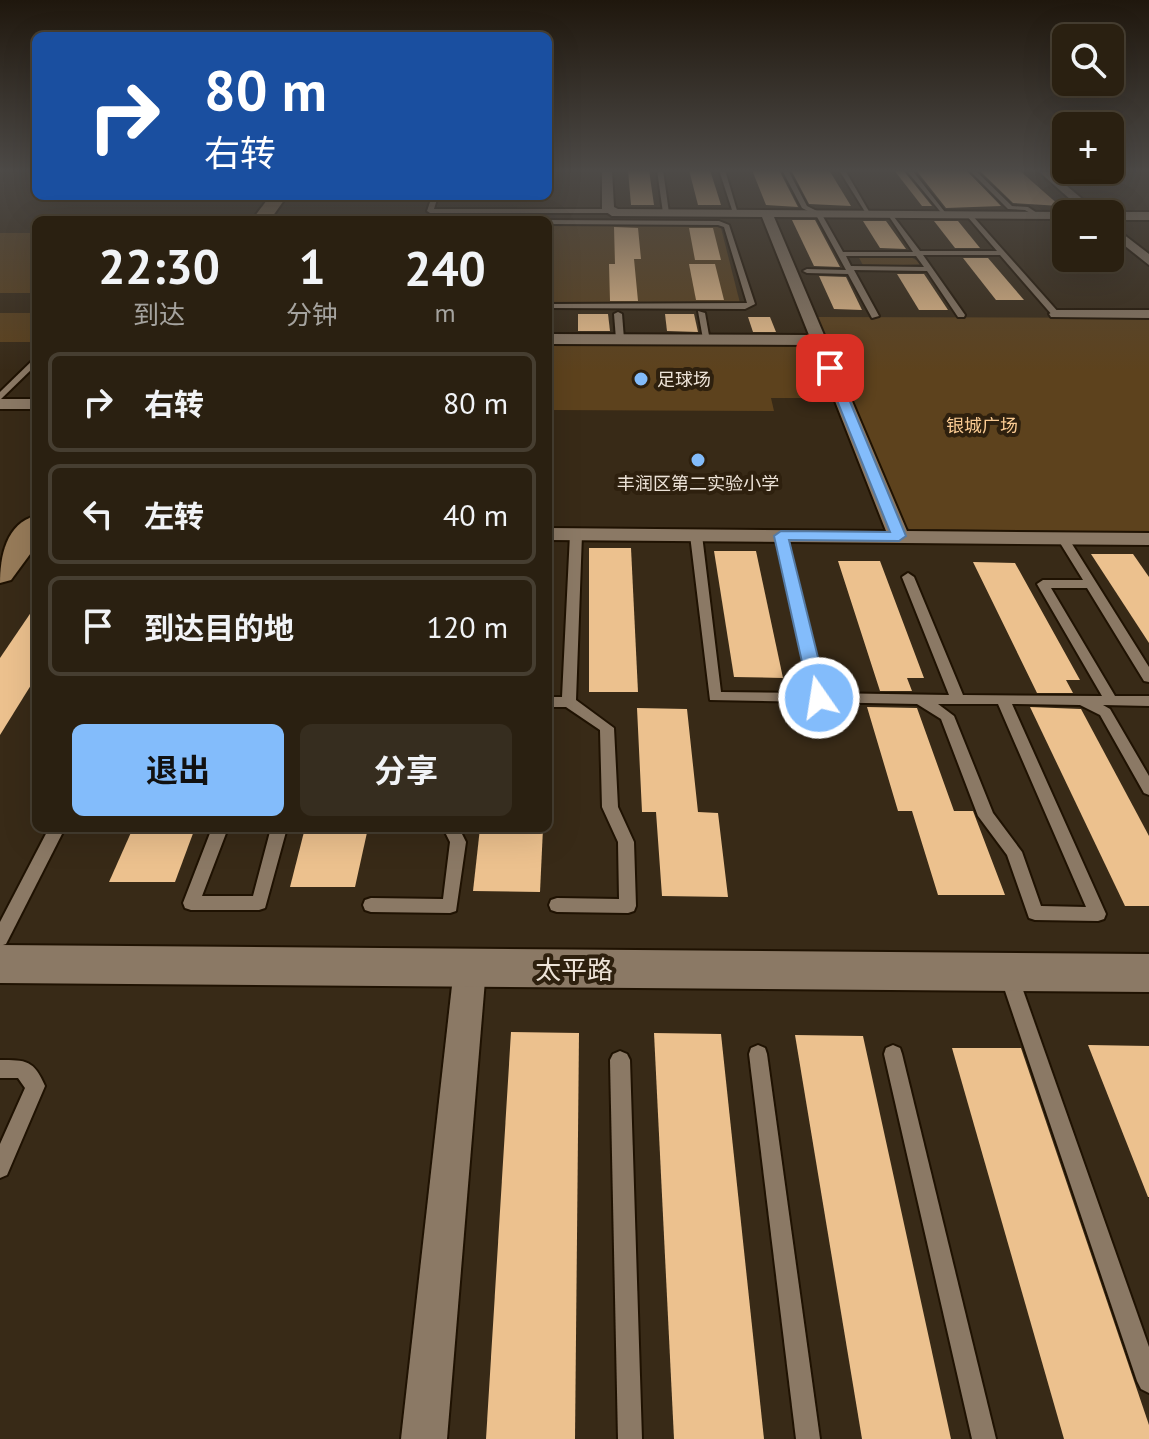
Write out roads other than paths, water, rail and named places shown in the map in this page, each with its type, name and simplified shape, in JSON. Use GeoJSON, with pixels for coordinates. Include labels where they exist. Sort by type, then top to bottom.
{"type":"FeatureCollection","features":[{"type":"Feature","properties":{"kind":"main road"},"geometry":{"type":"LineString","coordinates":[[0,573],[32,532]]}},
{"type":"Feature","properties":{"kind":"street"},"geometry":{"type":"LineString","coordinates":[[777,237],[899,536]]}},
{"type":"Feature","properties":{"kind":"street"},"geometry":{"type":"LineString","coordinates":[[1124,240],[1149,261]]}},
{"type":"Feature","properties":{"kind":"street"},"geometry":{"type":"LineString","coordinates":[[1056,314],[1149,314]]}},
{"type":"Feature","properties":{"kind":"street"},"geometry":{"type":"LineString","coordinates":[[552,339],[819,340]]}},
{"type":"Feature","properties":{"kind":"street"},"geometry":{"type":"LineString","coordinates":[[0,404],[32,404]]}},
{"type":"Feature","properties":{"kind":"street"},"geometry":{"type":"LineString","coordinates":[[552,534],[1149,539]]}},
{"type":"Feature","properties":{"kind":"street","name":"太平路"},"geometry":{"type":"LineString","coordinates":[[0,964],[1007,971],[1146,979]]}},
{"type":"Feature","properties":{"kind":"street"},"geometry":{"type":"LineString","coordinates":[[424,1439],[470,968]]}},
{"type":"Feature","properties":{"kind":"lane"},"geometry":{"type":"LineString","coordinates":[[552,306],[751,304],[730,237]]}},
{"type":"Feature","properties":{"kind":"lane"},"geometry":{"type":"LineString","coordinates":[[832,237],[875,316]]}},
{"type":"Feature","properties":{"kind":"lane"},"geometry":{"type":"LineString","coordinates":[[907,237],[961,315]]}},
{"type":"Feature","properties":{"kind":"lane"},"geometry":{"type":"LineString","coordinates":[[989,237],[1056,314]]}},
{"type":"Feature","properties":{"kind":"lane"},"geometry":{"type":"LineString","coordinates":[[841,254],[1003,253]]}},
{"type":"Feature","properties":{"kind":"lane"},"geometry":{"type":"LineString","coordinates":[[807,271],[929,269]]}},
{"type":"Feature","properties":{"kind":"lane"},"geometry":{"type":"LineString","coordinates":[[701,313],[707,339]]}},
{"type":"Feature","properties":{"kind":"lane"},"geometry":{"type":"LineString","coordinates":[[618,314],[620,339]]}},
{"type":"Feature","properties":{"kind":"lane"},"geometry":{"type":"LineString","coordinates":[[0,397],[32,364]]}},
{"type":"Feature","properties":{"kind":"lane"},"geometry":{"type":"LineString","coordinates":[[569,702],[576,534]]}},
{"type":"Feature","properties":{"kind":"lane"},"geometry":{"type":"LineString","coordinates":[[696,535],[715,697],[1149,701]]}},
{"type":"Feature","properties":{"kind":"lane"},"geometry":{"type":"LineString","coordinates":[[781,536],[819,698]]}},
{"type":"Feature","properties":{"kind":"lane"},"geometry":{"type":"LineString","coordinates":[[1063,538],[1149,678]]}},
{"type":"Feature","properties":{"kind":"lane"},"geometry":{"type":"LineString","coordinates":[[908,577],[958,699]]}},
{"type":"Feature","properties":{"kind":"lane"},"geometry":{"type":"LineString","coordinates":[[1091,584],[1043,584],[1111,700]]}},
{"type":"Feature","properties":{"kind":"lane"},"geometry":{"type":"LineString","coordinates":[[920,699],[947,716],[986,816],[1014,852],[1035,913],[1098,914],[1003,700]]}},
{"type":"Feature","properties":{"kind":"lane"},"geometry":{"type":"LineString","coordinates":[[1081,700],[1105,712],[1149,789]]}},
{"type":"Feature","properties":{"kind":"lane"},"geometry":{"type":"LineString","coordinates":[[552,702],[569,702],[607,728],[610,807],[626,842],[628,906],[557,905]]}},
{"type":"Feature","properties":{"kind":"lane"},"geometry":{"type":"LineString","coordinates":[[0,939],[55,832]]}},
{"type":"Feature","properties":{"kind":"lane"},"geometry":{"type":"LineString","coordinates":[[218,832],[191,903],[259,903],[278,832]]}},
{"type":"Feature","properties":{"kind":"lane"},"geometry":{"type":"LineString","coordinates":[[371,905],[450,906],[458,842],[453,832]]}},
{"type":"Feature","properties":{"kind":"lane"},"geometry":{"type":"LineString","coordinates":[[1007,971],[1149,1381]]}},
{"type":"Feature","properties":{"kind":"lane"},"geometry":{"type":"LineString","coordinates":[[758,1054],[808,1439]]}},
{"type":"Feature","properties":{"kind":"lane"},"geometry":{"type":"LineString","coordinates":[[893,1054],[984,1439]]}},
{"type":"Feature","properties":{"kind":"lane"},"geometry":{"type":"LineString","coordinates":[[620,1060],[630,1439]]}},
{"type":"Feature","properties":{"kind":"lane"},"geometry":{"type":"LineString","coordinates":[[0,1069],[23,1069],[35,1086],[0,1168]]}},
{"type":"Feature","properties":{"kind":"place","name":"足球场"},"geometry":{"type":"Point","coordinates":[641,379]}},
{"type":"Feature","properties":{"kind":"place","name":"丰润区第二实验小学"},"geometry":{"type":"Point","coordinates":[698,460]}},
{"type":"Feature","properties":{"kind":"park label","name":"银城广场"},"geometry":{"type":"Point","coordinates":[982,425]}}]}
